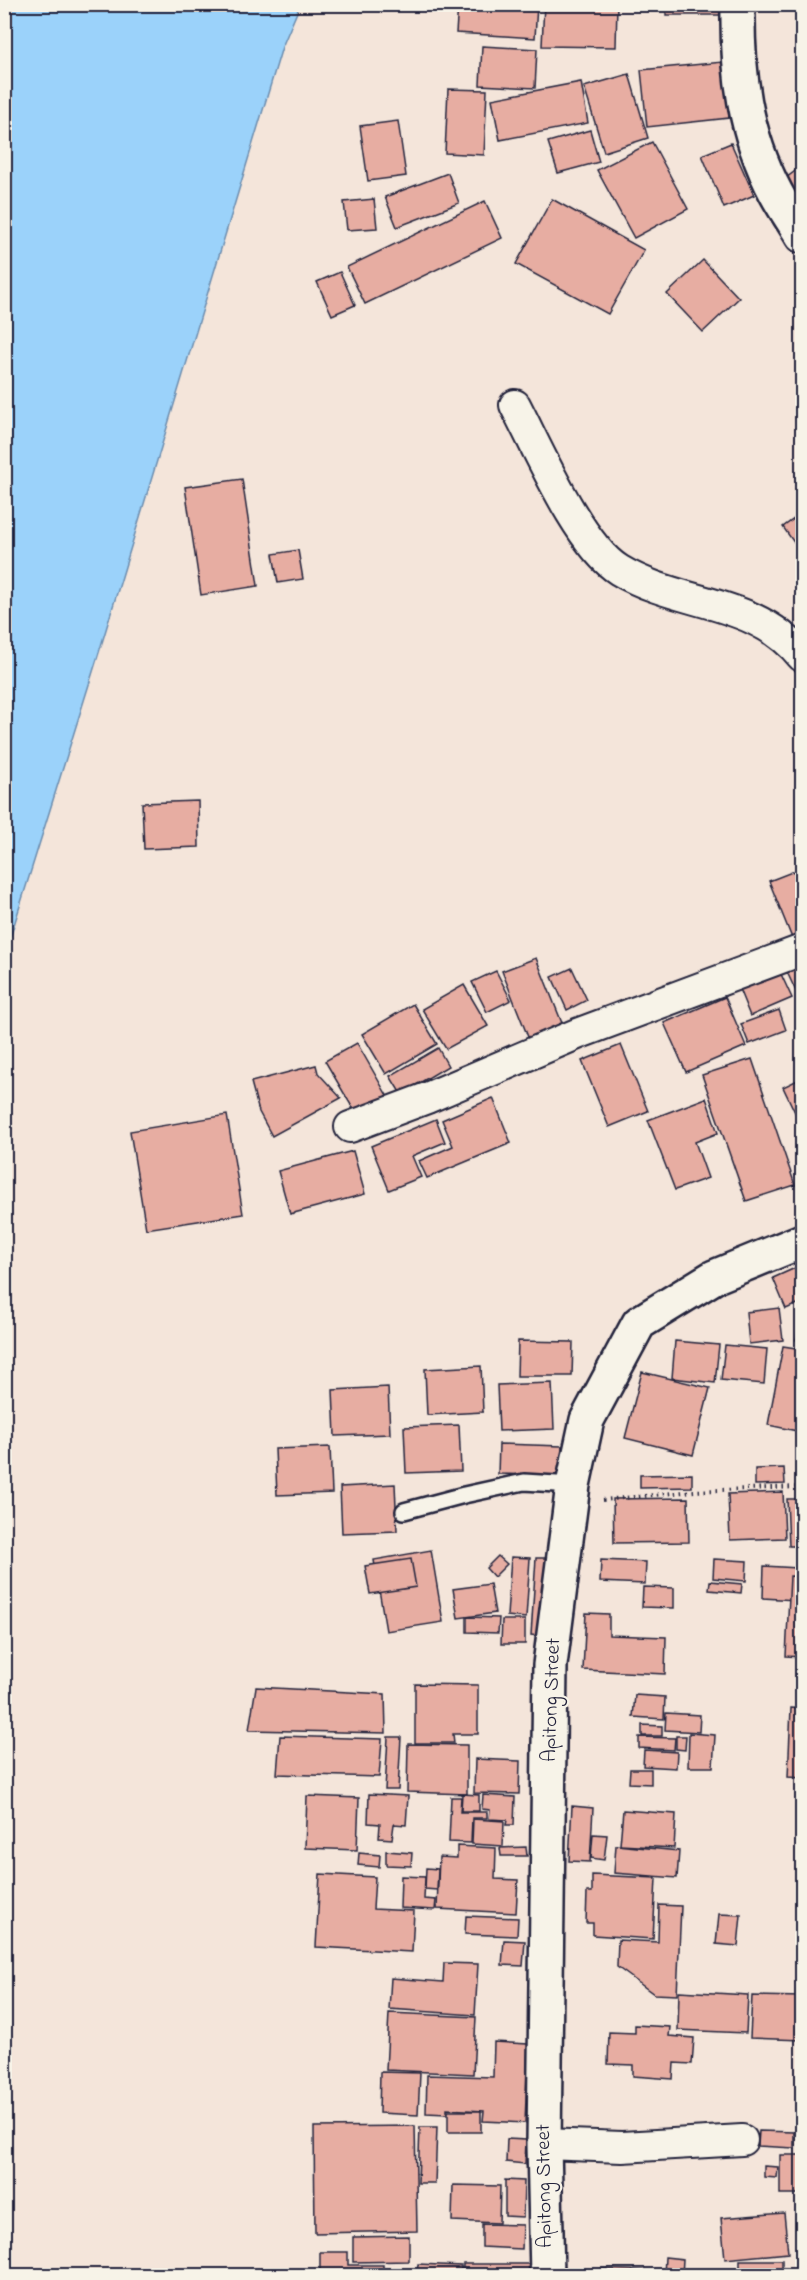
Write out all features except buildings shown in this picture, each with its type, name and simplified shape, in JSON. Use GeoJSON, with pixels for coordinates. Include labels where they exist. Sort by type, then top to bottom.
{"type":"FeatureCollection","features":[{"type":"Feature","properties":{"kind":"street"},"geometry":{"type":"LineString","coordinates":[[738,4],[737,45],[741,89],[754,140],[775,192],[802,236]]}},
{"type":"Feature","properties":{"kind":"street"},"geometry":{"type":"LineString","coordinates":[[515,405],[578,525],[602,556],[618,569],[651,586],[729,607],[751,617],[773,629],[796,647],[802,656]]}},
{"type":"Feature","properties":{"kind":"street"},"geometry":{"type":"LineString","coordinates":[[350,1127],[428,1098],[577,1034],[802,950]]}},
{"type":"Feature","properties":{"kind":"street","name":"Apitong Street"},"geometry":{"type":"LineString","coordinates":[[547,2276],[544,2144],[550,1665],[572,1496],[587,1420],[639,1323],[714,1276],[802,1242]]}},
{"type":"Feature","properties":{"kind":"street"},"geometry":{"type":"LineString","coordinates":[[544,2144],[622,2147],[742,2140]]}},
{"type":"Feature","properties":{"kind":"lane"},"geometry":{"type":"LineString","coordinates":[[404,1511],[524,1482],[572,1496]]}},
{"type":"Feature","properties":{"kind":"path"},"geometry":{"type":"LineString","coordinates":[[572,1496],[606,1499],[659,1493],[799,1486]]}},
{"type":"Feature","properties":{"kind":"water"},"geometry":{"type":"Polygon","coordinates":[[[5,4],[300,5],[282,47],[101,646],[5,954],[5,4]]]}}]}
